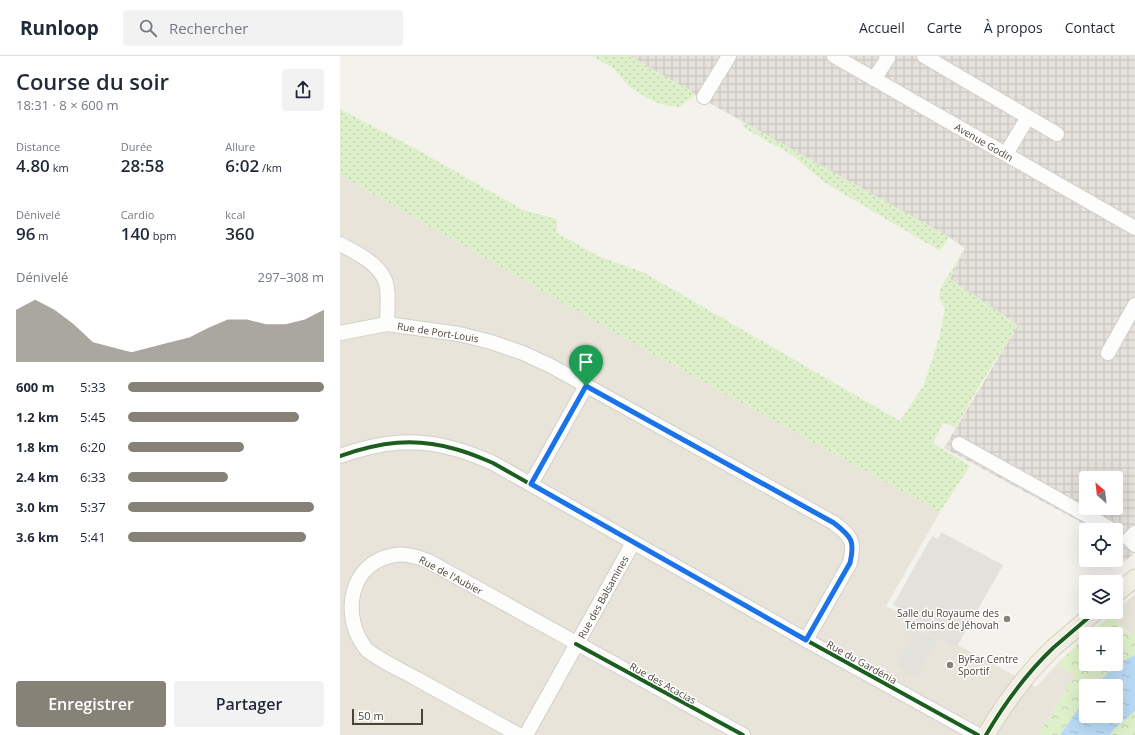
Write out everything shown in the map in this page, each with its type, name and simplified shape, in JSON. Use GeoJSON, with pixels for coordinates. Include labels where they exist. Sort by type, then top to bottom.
{"type":"FeatureCollection","features":[{"type":"Feature","properties":{"kind":"main road"},"geometry":{"type":"LineString","coordinates":[[1123,588],[1135,578]]}},
{"type":"Feature","properties":{"kind":"main road"},"geometry":{"type":"LineString","coordinates":[[986,735],[1031,671],[1054,648],[1087,619]]}},
{"type":"Feature","properties":{"kind":"street"},"geometry":{"type":"LineString","coordinates":[[704,97],[729,56]]}},
{"type":"Feature","properties":{"kind":"street","name":"Avenue Godin"},"geometry":{"type":"LineString","coordinates":[[834,56],[1135,228]]}},
{"type":"Feature","properties":{"kind":"street"},"geometry":{"type":"LineString","coordinates":[[874,79],[888,56]]}},
{"type":"Feature","properties":{"kind":"street"},"geometry":{"type":"LineString","coordinates":[[924,56],[1057,134]]}},
{"type":"Feature","properties":{"kind":"street"},"geometry":{"type":"LineString","coordinates":[[1006,154],[1028,118]]}},
{"type":"Feature","properties":{"kind":"street"},"geometry":{"type":"LineString","coordinates":[[340,244],[358,254],[376,267],[384,278],[387,290],[387,324]]}},
{"type":"Feature","properties":{"kind":"street"},"geometry":{"type":"LineString","coordinates":[[1108,353],[1135,305]]}},
{"type":"Feature","properties":{"kind":"street","name":"Rue de Port-Louis"},"geometry":{"type":"LineString","coordinates":[[340,332],[387,324],[459,334],[491,342],[523,353],[544,363],[834,523],[850,538],[853,549],[850,563],[806,640]]}},
{"type":"Feature","properties":{"kind":"street"},"geometry":{"type":"LineString","coordinates":[[531,484],[586,386]]}},
{"type":"Feature","properties":{"kind":"street","name":"Rue du Gardénia"},"geometry":{"type":"LineString","coordinates":[[340,456],[364,448],[396,442],[425,443],[456,449],[493,463],[633,543],[978,735]]}},
{"type":"Feature","properties":{"kind":"street"},"geometry":{"type":"LineString","coordinates":[[959,444],[1101,523]]}},
{"type":"Feature","properties":{"kind":"street"},"geometry":{"type":"LineString","coordinates":[[1123,535],[1133,539]]}},
{"type":"Feature","properties":{"kind":"street","name":"Rue des Balsamines"},"geometry":{"type":"LineString","coordinates":[[526,735],[633,543]]}},
{"type":"Feature","properties":{"kind":"street","name":"Rue de l'Aubier"},"geometry":{"type":"LineString","coordinates":[[519,735],[393,666],[368,650],[355,636],[349,620],[348,600],[353,584],[363,571],[378,560],[395,555],[416,556],[428,561],[576,644]]}},
{"type":"Feature","properties":{"kind":"street","name":"Rue des Acacias"},"geometry":{"type":"LineString","coordinates":[[576,644],[743,735]]}},
{"type":"Feature","properties":{"kind":"shaded area"},"geometry":{"type":"Polygon","coordinates":[[[630,56],[1135,56],[1135,552],[1124,562],[1123,561],[1123,523],[1081,523],[944,448],[1018,325],[950,279],[965,248],[949,237],[695,95],[688,89],[630,56]]]}},
{"type":"Feature","properties":{"kind":"shaded area"},"geometry":{"type":"Polygon","coordinates":[[[340,175],[645,350],[940,512],[886,606],[1036,687],[1058,663],[1075,676],[1038,735],[340,735],[340,175]]]}},
{"type":"Feature","properties":{"kind":"shaded area"},"geometry":{"type":"Polygon","coordinates":[[[941,532],[1003,565],[956,648],[896,614],[899,608],[893,605],[932,536],[938,539],[941,532]]]}},
{"type":"Feature","properties":{"kind":"shaded area"},"geometry":{"type":"Polygon","coordinates":[[[1135,594],[1135,632],[1131,635],[1115,619],[1123,619],[1123,605],[1135,594]]]}},
{"type":"Feature","properties":{"kind":"shaded area"},"geometry":{"type":"Polygon","coordinates":[[[916,629],[937,641],[917,678],[896,666],[916,629]]]}},
{"type":"Feature","properties":{"kind":"green space"},"geometry":{"type":"Polygon","coordinates":[[[593,56],[630,56],[688,89],[695,95],[679,107],[660,104],[631,88],[613,68],[593,56]]]}},
{"type":"Feature","properties":{"kind":"green space"},"geometry":{"type":"Polygon","coordinates":[[[340,109],[416,149],[523,210],[557,219],[557,233],[600,257],[643,272],[900,421],[924,385],[939,338],[945,309],[939,298],[940,289],[965,248],[950,279],[1018,325],[981,383],[956,427],[943,423],[933,443],[970,466],[940,512],[645,350],[340,175],[340,109]]]}},
{"type":"Feature","properties":{"kind":"green space"},"geometry":{"type":"Polygon","coordinates":[[[743,122],[949,237],[940,251],[824,182],[792,155],[744,128],[743,122]]]}},
{"type":"Feature","properties":{"kind":"green space"},"geometry":{"type":"Polygon","coordinates":[[[1107,619],[1115,619],[1122,627],[1098,627],[1107,619]]]}},
{"type":"Feature","properties":{"kind":"green space"},"geometry":{"type":"Polygon","coordinates":[[[1123,628],[1130,635],[1135,632],[1135,655],[1123,662],[1123,628]]]}},
{"type":"Feature","properties":{"kind":"green space"},"geometry":{"type":"Polygon","coordinates":[[[1079,644],[1079,671],[1111,671],[1101,679],[1079,679],[1079,708],[1060,735],[1038,735],[1075,676],[1058,663],[1079,644]]]}},
{"type":"Feature","properties":{"kind":"green space"},"geometry":{"type":"Polygon","coordinates":[[[1135,711],[1135,735],[1110,735],[1114,729],[1123,723],[1123,721],[1135,711]]]}},
{"type":"Feature","properties":{"kind":"water"},"geometry":{"type":"Polygon","coordinates":[[[1135,655],[1135,711],[1123,721],[1123,679],[1101,679],[1111,671],[1123,671],[1123,662],[1135,655]]]}},
{"type":"Feature","properties":{"kind":"water"},"geometry":{"type":"Polygon","coordinates":[[[1079,708],[1079,723],[1121,723],[1110,735],[1060,735],[1079,708]]]}},
{"type":"Feature","properties":{"kind":"cycle path"},"geometry":{"type":"LineString","coordinates":[[340,456],[383,444],[411,442],[440,445],[470,453],[493,463],[806,640],[978,735]]}},
{"type":"Feature","properties":{"kind":"cycle path"},"geometry":{"type":"LineString","coordinates":[[986,735],[1008,700],[1025,678],[1053,648],[1087,619]]}},
{"type":"Feature","properties":{"kind":"cycle path"},"geometry":{"type":"LineString","coordinates":[[576,644],[743,735]]}},
{"type":"Feature","properties":{"kind":"place","name":"Salle du Royaume des Témoins de Jéhovah"},"geometry":{"type":"Point","coordinates":[1007,619]}},
{"type":"Feature","properties":{"kind":"place","name":"ByFar Centre Sportif"},"geometry":{"type":"Point","coordinates":[950,665]}},
{"type":"Feature","properties":{"kind":"route"},"geometry":{"type":"LineString","coordinates":[[586,386],[834,523],[844,531],[850,538],[853,549],[850,563],[806,640],[531,484],[586,386]]}}]}
